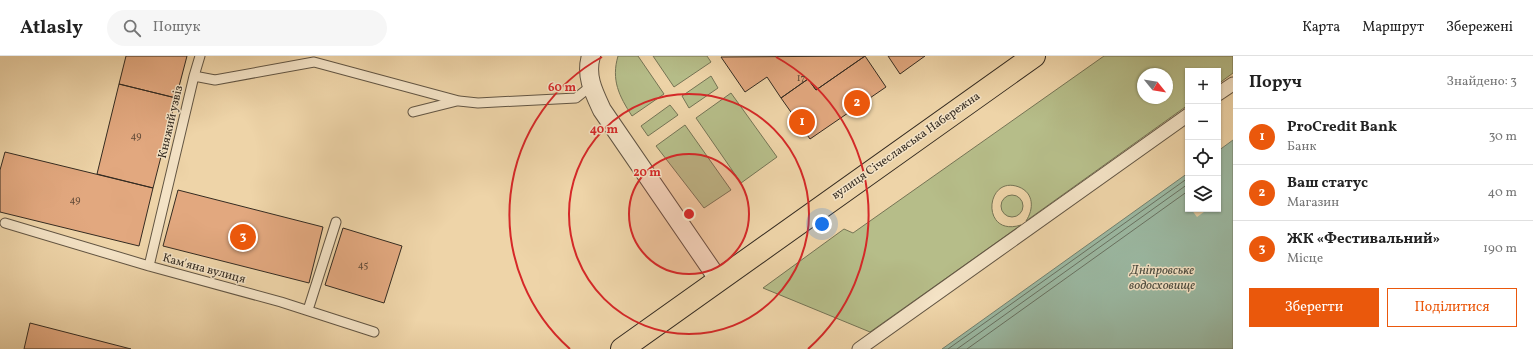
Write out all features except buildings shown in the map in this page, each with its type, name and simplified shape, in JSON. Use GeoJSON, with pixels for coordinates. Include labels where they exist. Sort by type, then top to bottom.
{"type":"FeatureCollection","features":[{"type":"Feature","properties":{"kind":"main road","name":"вулиця Січеславська Набережна"},"geometry":{"type":"LineString","coordinates":[[622,349],[718,279],[1034,56]]}},
{"type":"Feature","properties":{"kind":"street"},"geometry":{"type":"LineString","coordinates":[[590,56],[588,64],[591,86],[602,110],[718,279]]}},
{"type":"Feature","properties":{"kind":"street"},"geometry":{"type":"LineString","coordinates":[[1221,92],[1233,84]]}},
{"type":"Feature","properties":{"kind":"street"},"geometry":{"type":"LineString","coordinates":[[859,349],[1185,117]]}},
{"type":"Feature","properties":{"kind":"lane"},"geometry":{"type":"LineString","coordinates":[[194,76],[200,56]]}},
{"type":"Feature","properties":{"kind":"lane","name":"Княжий узвіз"},"geometry":{"type":"LineString","coordinates":[[149,266],[194,76],[215,80],[314,62],[459,101],[478,103],[576,98],[591,86]]}},
{"type":"Feature","properties":{"kind":"lane"},"geometry":{"type":"LineString","coordinates":[[413,112],[459,101]]}},
{"type":"Feature","properties":{"kind":"lane"},"geometry":{"type":"LineString","coordinates":[[308,310],[336,222]]}},
{"type":"Feature","properties":{"kind":"lane","name":"Кам'яна вулиця"},"geometry":{"type":"LineString","coordinates":[[5,223],[149,266],[308,310],[374,332]]}},
{"type":"Feature","properties":{"kind":"green space"},"geometry":{"type":"Polygon","coordinates":[[[618,56],[638,56],[664,94],[632,116],[623,102],[616,80],[615,73],[618,56]]]}},
{"type":"Feature","properties":{"kind":"green space"},"geometry":{"type":"Polygon","coordinates":[[[653,56],[707,56],[711,62],[674,87],[653,56]]]}},
{"type":"Feature","properties":{"kind":"green space"},"geometry":{"type":"Polygon","coordinates":[[[1104,56],[1233,56],[1233,73],[1221,82],[1221,68],[1185,68],[1185,107],[1026,221],[1031,207],[1028,193],[1019,187],[1008,185],[999,189],[994,197],[992,206],[993,215],[999,223],[1008,227],[1021,225],[870,332],[763,288],[844,229],[853,233],[1104,56]]]}},
{"type":"Feature","properties":{"kind":"green space"},"geometry":{"type":"Polygon","coordinates":[[[711,76],[718,88],[689,108],[682,96],[711,76]]]}},
{"type":"Feature","properties":{"kind":"green space"},"geometry":{"type":"Polygon","coordinates":[[[731,93],[777,157],[741,183],[696,118],[731,93]]]}},
{"type":"Feature","properties":{"kind":"green space"},"geometry":{"type":"Polygon","coordinates":[[[670,105],[678,115],[648,136],[641,126],[670,105]]]}},
{"type":"Feature","properties":{"kind":"green space"},"geometry":{"type":"Polygon","coordinates":[[[685,125],[731,190],[704,208],[656,146],[685,125]]]}},
{"type":"Feature","properties":{"kind":"green space"},"geometry":{"type":"Polygon","coordinates":[[[1012,195],[1020,198],[1023,206],[1020,214],[1012,217],[1004,214],[1001,206],[1004,198],[1012,195]]]}},
{"type":"Feature","properties":{"kind":"water","name":"Дніпровське водосховище"},"geometry":{"type":"Polygon","coordinates":[[[1233,140],[1233,349],[942,349],[1185,175],[1185,212],[1221,212],[1221,149],[1233,140]]]}},
{"type":"Feature","properties":{"kind":"pier"},"geometry":{"type":"Polygon","coordinates":[[[1193,212],[1204,212],[1197,217],[1193,212]]]}},
{"type":"Feature","properties":{"kind":"place","name":"Ваш статус"},"geometry":{"type":"Point","coordinates":[857,103]}},
{"type":"Feature","properties":{"kind":"place","name":"ProCredit Bank"},"geometry":{"type":"Point","coordinates":[802,122]}},
{"type":"Feature","properties":{"kind":"place","name":"ЖК «Фестивальний»"},"geometry":{"type":"Point","coordinates":[243,237]}}]}
